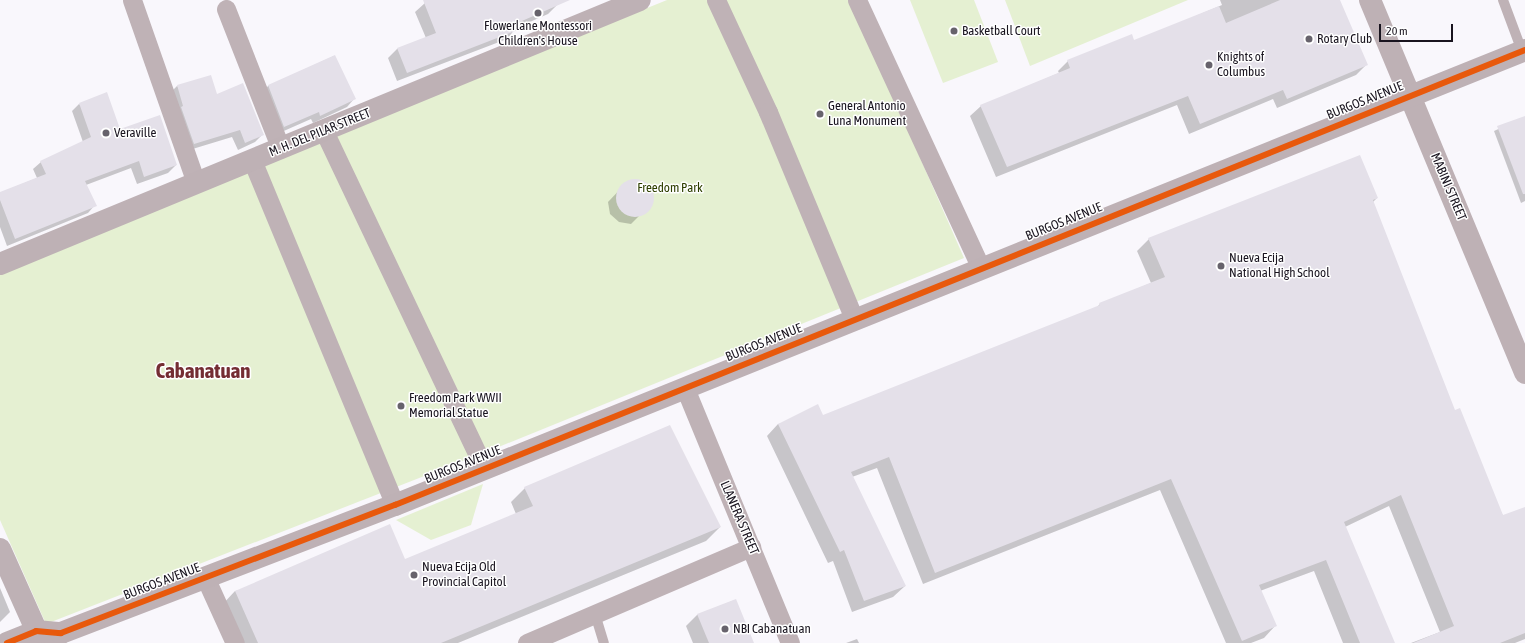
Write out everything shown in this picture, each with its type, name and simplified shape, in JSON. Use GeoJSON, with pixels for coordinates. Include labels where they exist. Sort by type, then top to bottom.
{"type":"FeatureCollection","features":[{"type":"Feature","properties":{"kind":"street"},"geometry":{"type":"LineString","coordinates":[[132,0],[196,183]]}},
{"type":"Feature","properties":{"kind":"street","name":"M. H. DEL PILAR STREET"},"geometry":{"type":"LineString","coordinates":[[0,264],[640,0]]}},
{"type":"Feature","properties":{"kind":"street"},"geometry":{"type":"LineString","coordinates":[[716,0],[768,112],[854,319]]}},
{"type":"Feature","properties":{"kind":"street"},"geometry":{"type":"LineString","coordinates":[[857,0],[981,268]]}},
{"type":"Feature","properties":{"kind":"street","name":"MABINI STREET"},"geometry":{"type":"LineString","coordinates":[[1370,0],[1525,373]]}},
{"type":"Feature","properties":{"kind":"street"},"geometry":{"type":"LineString","coordinates":[[226,9],[281,149]]}},
{"type":"Feature","properties":{"kind":"street","name":"BURGOS AVENUE"},"geometry":{"type":"LineString","coordinates":[[7,643],[48,637],[395,505],[1409,94],[1523,51]]}},
{"type":"Feature","properties":{"kind":"street"},"geometry":{"type":"LineString","coordinates":[[324,131],[484,468]]}},
{"type":"Feature","properties":{"kind":"street"},"geometry":{"type":"LineString","coordinates":[[252,160],[395,505]]}},
{"type":"Feature","properties":{"kind":"street","name":"LLANERA STREET"},"geometry":{"type":"LineString","coordinates":[[687,394],[790,643]]}},
{"type":"Feature","properties":{"kind":"street"},"geometry":{"type":"LineString","coordinates":[[527,643],[751,547]]}},
{"type":"Feature","properties":{"kind":"street"},"geometry":{"type":"LineString","coordinates":[[0,549],[48,637]]}},
{"type":"Feature","properties":{"kind":"street"},"geometry":{"type":"LineString","coordinates":[[205,577],[235,643]]}},
{"type":"Feature","properties":{"kind":"lane"},"geometry":{"type":"LineString","coordinates":[[1503,0],[1523,51]]}},
{"type":"Feature","properties":{"kind":"lane"},"geometry":{"type":"LineString","coordinates":[[595,614],[604,643]]}},
{"type":"Feature","properties":{"kind":"green space","name":"Freedom Park"},"geometry":{"type":"Polygon","coordinates":[[[667,0],[851,0],[964,258],[501,446],[46,624],[0,520],[0,271],[667,0]]]}},
{"type":"Feature","properties":{"kind":"green space","name":"Basketball Court"},"geometry":{"type":"Polygon","coordinates":[[[910,0],[974,0],[998,62],[943,83],[910,0]]]}},
{"type":"Feature","properties":{"kind":"green space"},"geometry":{"type":"Polygon","coordinates":[[[1005,0],[1188,0],[1030,66],[1005,0]]]}},
{"type":"Feature","properties":{"kind":"green space"},"geometry":{"type":"Polygon","coordinates":[[[483,484],[471,525],[431,540],[396,520],[483,484]]]}},
{"type":"Feature","properties":{"kind":"building"},"geometry":{"type":"Polygon","coordinates":[[[423,0],[570,0],[515,24],[518,30],[407,73],[397,48],[436,33],[423,0]]]}},
{"type":"Feature","properties":{"kind":"building"},"geometry":{"type":"Polygon","coordinates":[[[1280,0],[1340,0],[1368,65],[1287,99],[1283,90],[1200,124],[1188,96],[1007,167],[980,105],[1070,68],[1067,60],[1132,34],[1134,40],[1219,6],[1226,23],[1280,0]]]}},
{"type":"Feature","properties":{"kind":"building"},"geometry":{"type":"Polygon","coordinates":[[[335,55],[356,99],[320,116],[319,112],[284,127],[268,85],[335,55]]]}},
{"type":"Feature","properties":{"kind":"building"},"geometry":{"type":"Polygon","coordinates":[[[211,75],[217,94],[243,83],[264,135],[245,143],[240,130],[194,144],[181,107],[183,106],[177,85],[211,75]]]}},
{"type":"Feature","properties":{"kind":"building"},"geometry":{"type":"Polygon","coordinates":[[[107,92],[120,129],[160,115],[177,165],[144,177],[139,161],[85,181],[97,206],[15,239],[0,200],[0,192],[46,174],[40,161],[91,137],[79,103],[107,92]]]}},
{"type":"Feature","properties":{"kind":"building"},"geometry":{"type":"Polygon","coordinates":[[[1525,116],[1525,194],[1523,194],[1497,126],[1525,116]]]}},
{"type":"Feature","properties":{"kind":"building","name":"Nueva Ecija National High School"},"geometry":{"type":"Polygon","coordinates":[[[1360,155],[1378,198],[1373,200],[1455,410],[1460,408],[1503,515],[1525,507],[1525,633],[1500,643],[1413,643],[1454,626],[1401,495],[1344,522],[1395,643],[1360,643],[1326,560],[1259,585],[1277,626],[1242,641],[1171,479],[935,573],[889,457],[851,472],[906,586],[864,601],[844,550],[840,552],[778,424],[818,404],[823,415],[1100,305],[1099,303],[1165,277],[1148,238],[1360,155]]]}},
{"type":"Feature","properties":{"kind":"building"},"geometry":{"type":"Polygon","coordinates":[[[631,179],[639,179],[649,184],[653,191],[653,205],[649,212],[639,217],[631,217],[621,212],[619,209],[616,202],[616,194],[621,184],[624,182],[631,179]]]}},
{"type":"Feature","properties":{"kind":"building"},"geometry":{"type":"Polygon","coordinates":[[[670,425],[721,527],[441,643],[258,643],[235,591],[390,524],[405,559],[533,506],[524,487],[670,425]]]}},
{"type":"Feature","properties":{"kind":"building","name":"NBI Cabanatuan"},"geometry":{"type":"Polygon","coordinates":[[[736,599],[754,643],[709,643],[697,614],[736,599]]]}},
{"type":"Feature","properties":{"kind":"cycle path"},"geometry":{"type":"LineString","coordinates":[[7,643],[36,631],[61,633],[395,505],[1525,50]]}},
{"type":"Feature","properties":{"kind":"place","name":"Flowerlane Montessori Children's House"},"geometry":{"type":"Point","coordinates":[538,13]}},
{"type":"Feature","properties":{"kind":"place","name":"Basketball Court"},"geometry":{"type":"Point","coordinates":[954,31]}},
{"type":"Feature","properties":{"kind":"place","name":"Rotary Club"},"geometry":{"type":"Point","coordinates":[1309,39]}},
{"type":"Feature","properties":{"kind":"place","name":"Knights of Columbus"},"geometry":{"type":"Point","coordinates":[1209,65]}},
{"type":"Feature","properties":{"kind":"place","name":"General Antonio Luna Monument"},"geometry":{"type":"Point","coordinates":[820,114]}},
{"type":"Feature","properties":{"kind":"place","name":"Veraville"},"geometry":{"type":"Point","coordinates":[106,133]}},
{"type":"Feature","properties":{"kind":"place","name":"Nueva Ecija National High School"},"geometry":{"type":"Point","coordinates":[1221,266]}},
{"type":"Feature","properties":{"kind":"place","name":"Freedom Park WWII Memorial Statue"},"geometry":{"type":"Point","coordinates":[401,406]}},
{"type":"Feature","properties":{"kind":"place","name":"Nueva Ecija Old Provincial Capitol"},"geometry":{"type":"Point","coordinates":[414,575]}},
{"type":"Feature","properties":{"kind":"place","name":"NBI Cabanatuan"},"geometry":{"type":"Point","coordinates":[725,629]}},
{"type":"Feature","properties":{"kind":"district","name":"Cabanatuan"},"geometry":{"type":"Point","coordinates":[203,370]}}]}
